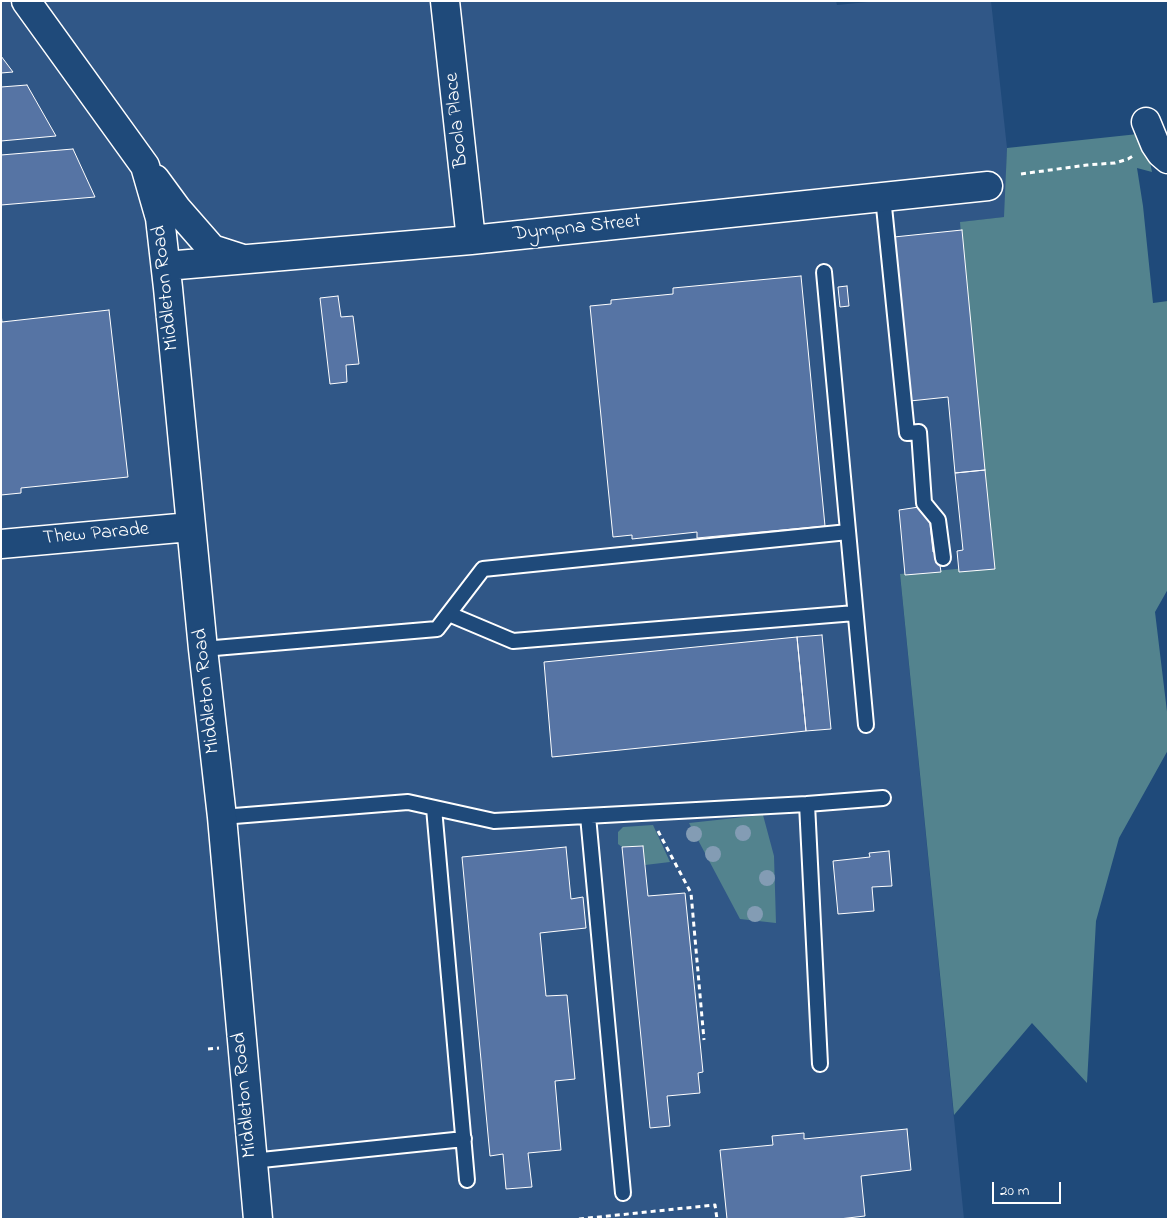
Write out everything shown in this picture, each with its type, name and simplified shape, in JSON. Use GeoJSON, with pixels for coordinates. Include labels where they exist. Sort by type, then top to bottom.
{"type":"FeatureCollection","features":[{"type":"Feature","properties":{"kind":"street","name":"Middleton Road"},"geometry":{"type":"LineString","coordinates":[[26,1],[177,209],[212,249],[244,259]]}},
{"type":"Feature","properties":{"kind":"street","name":"Boola Place"},"geometry":{"type":"LineString","coordinates":[[445,1],[471,240]]}},
{"type":"Feature","properties":{"kind":"street"},"geometry":{"type":"LineString","coordinates":[[1146,122],[1161,153],[1168,159]]}},
{"type":"Feature","properties":{"kind":"street","name":"Middleton Road"},"geometry":{"type":"LineString","coordinates":[[145,166],[160,218],[166,266],[190,527],[222,817],[258,1219]]}},
{"type":"Feature","properties":{"kind":"street","name":"Dympna Street"},"geometry":{"type":"LineString","coordinates":[[166,266],[471,240],[988,186]]}},
{"type":"Feature","properties":{"kind":"street","name":"Thew Parade"},"geometry":{"type":"LineString","coordinates":[[1,544],[190,527]]}},
{"type":"Feature","properties":{"kind":"lane"},"geometry":{"type":"LineString","coordinates":[[883,197],[907,433],[919,432],[924,503],[938,520],[943,558]]}},
{"type":"Feature","properties":{"kind":"lane"},"geometry":{"type":"LineString","coordinates":[[824,272],[866,725]]}},
{"type":"Feature","properties":{"kind":"lane"},"geometry":{"type":"LineString","coordinates":[[203,649],[437,630],[483,569],[848,532]]}},
{"type":"Feature","properties":{"kind":"lane"},"geometry":{"type":"LineString","coordinates":[[449,614],[513,641],[855,613]]}},
{"type":"Feature","properties":{"kind":"lane"},"geometry":{"type":"LineString","coordinates":[[222,817],[408,802],[494,821],[807,804],[883,798]]}},
{"type":"Feature","properties":{"kind":"lane"},"geometry":{"type":"LineString","coordinates":[[807,804],[820,1064]]}},
{"type":"Feature","properties":{"kind":"lane"},"geometry":{"type":"LineString","coordinates":[[434,808],[468,1180]]}},
{"type":"Feature","properties":{"kind":"lane"},"geometry":{"type":"LineString","coordinates":[[588,816],[623,1193]]}},
{"type":"Feature","properties":{"kind":"lane"},"geometry":{"type":"LineString","coordinates":[[252,1161],[464,1139]]}},
{"type":"Feature","properties":{"kind":"path"},"geometry":{"type":"LineString","coordinates":[[1021,174],[1087,164],[1115,163],[1136,154]]}},
{"type":"Feature","properties":{"kind":"path"},"geometry":{"type":"LineString","coordinates":[[657,829],[691,893],[704,1040]]}},
{"type":"Feature","properties":{"kind":"path"},"geometry":{"type":"LineString","coordinates":[[579,1219],[715,1205],[717,1219]]}},
{"type":"Feature","properties":{"kind":"shaded area"},"geometry":{"type":"Polygon","coordinates":[[[1,1],[836,1],[837,5],[878,1],[991,1],[1007,148],[1005,217],[961,222],[989,566],[900,575],[964,1219],[1,1219],[1,1]]]}},
{"type":"Feature","properties":{"kind":"green space"},"geometry":{"type":"Polygon","coordinates":[[[1138,134],[1140,145],[1149,157],[1152,172],[1137,168],[1153,303],[1168,301],[1168,589],[1155,612],[1168,720],[1168,750],[1119,838],[1096,921],[1087,1083],[1032,1023],[954,1115],[900,574],[989,566],[960,222],[1004,217],[1007,148],[1138,134]]]}},
{"type":"Feature","properties":{"kind":"green space"},"geometry":{"type":"Polygon","coordinates":[[[763,815],[774,856],[776,923],[740,919],[689,823],[763,815]]]}},
{"type":"Feature","properties":{"kind":"green space"},"geometry":{"type":"Polygon","coordinates":[[[653,825],[670,862],[645,865],[643,846],[622,847],[618,844],[618,832],[623,827],[653,825]]]}},
{"type":"Feature","properties":{"kind":"building"},"geometry":{"type":"Polygon","coordinates":[[[1,56],[13,72],[1,73],[1,56]]]}},
{"type":"Feature","properties":{"kind":"building"},"geometry":{"type":"Polygon","coordinates":[[[27,85],[56,136],[1,141],[1,87],[27,85]]]}},
{"type":"Feature","properties":{"kind":"building"},"geometry":{"type":"Polygon","coordinates":[[[73,149],[95,197],[1,205],[1,155],[73,149]]]}},
{"type":"Feature","properties":{"kind":"building"},"geometry":{"type":"Polygon","coordinates":[[[962,230],[985,470],[955,473],[948,397],[910,401],[894,237],[962,230]]]}},
{"type":"Feature","properties":{"kind":"building"},"geometry":{"type":"Polygon","coordinates":[[[801,276],[825,526],[697,538],[697,532],[632,539],[632,535],[613,537],[590,306],[611,304],[611,300],[673,294],[673,288],[801,276]]]}},
{"type":"Feature","properties":{"kind":"building"},"geometry":{"type":"Polygon","coordinates":[[[847,286],[849,306],[840,307],[838,287],[847,286]]]}},
{"type":"Feature","properties":{"kind":"building"},"geometry":{"type":"Polygon","coordinates":[[[338,296],[341,317],[353,316],[359,364],[346,365],[347,382],[330,384],[320,298],[338,296]]]}},
{"type":"Feature","properties":{"kind":"building"},"geometry":{"type":"Polygon","coordinates":[[[109,310],[128,477],[21,488],[21,493],[1,495],[1,314],[2,322],[109,310]]]}},
{"type":"Feature","properties":{"kind":"building"},"geometry":{"type":"Polygon","coordinates":[[[985,470],[995,569],[959,572],[957,551],[963,550],[955,473],[985,470]]]}},
{"type":"Feature","properties":{"kind":"building"},"geometry":{"type":"Polygon","coordinates":[[[919,507],[929,515],[933,552],[938,552],[941,572],[905,575],[899,510],[919,507]]]}},
{"type":"Feature","properties":{"kind":"building"},"geometry":{"type":"Polygon","coordinates":[[[822,635],[831,729],[806,731],[797,637],[822,635]]]}},
{"type":"Feature","properties":{"kind":"building"},"geometry":{"type":"Polygon","coordinates":[[[797,637],[806,731],[552,757],[544,662],[797,637]]]}},
{"type":"Feature","properties":{"kind":"building"},"geometry":{"type":"Polygon","coordinates":[[[643,846],[648,896],[685,893],[703,1072],[698,1073],[700,1093],[667,1096],[670,1126],[650,1128],[622,847],[643,846]]]}},
{"type":"Feature","properties":{"kind":"building"},"geometry":{"type":"Polygon","coordinates":[[[566,847],[571,899],[583,897],[586,928],[540,933],[546,996],[567,995],[575,1079],[555,1081],[561,1150],[528,1153],[532,1187],[506,1189],[503,1154],[490,1156],[462,857],[566,847]]]}},
{"type":"Feature","properties":{"kind":"building"},"geometry":{"type":"Polygon","coordinates":[[[889,851],[892,886],[872,887],[874,911],[838,914],[833,861],[870,857],[869,853],[889,851]]]}},
{"type":"Feature","properties":{"kind":"building"},"geometry":{"type":"Polygon","coordinates":[[[907,1129],[911,1170],[861,1176],[865,1216],[839,1219],[727,1219],[720,1150],[773,1145],[772,1136],[804,1133],[804,1139],[907,1129]]]}}]}
